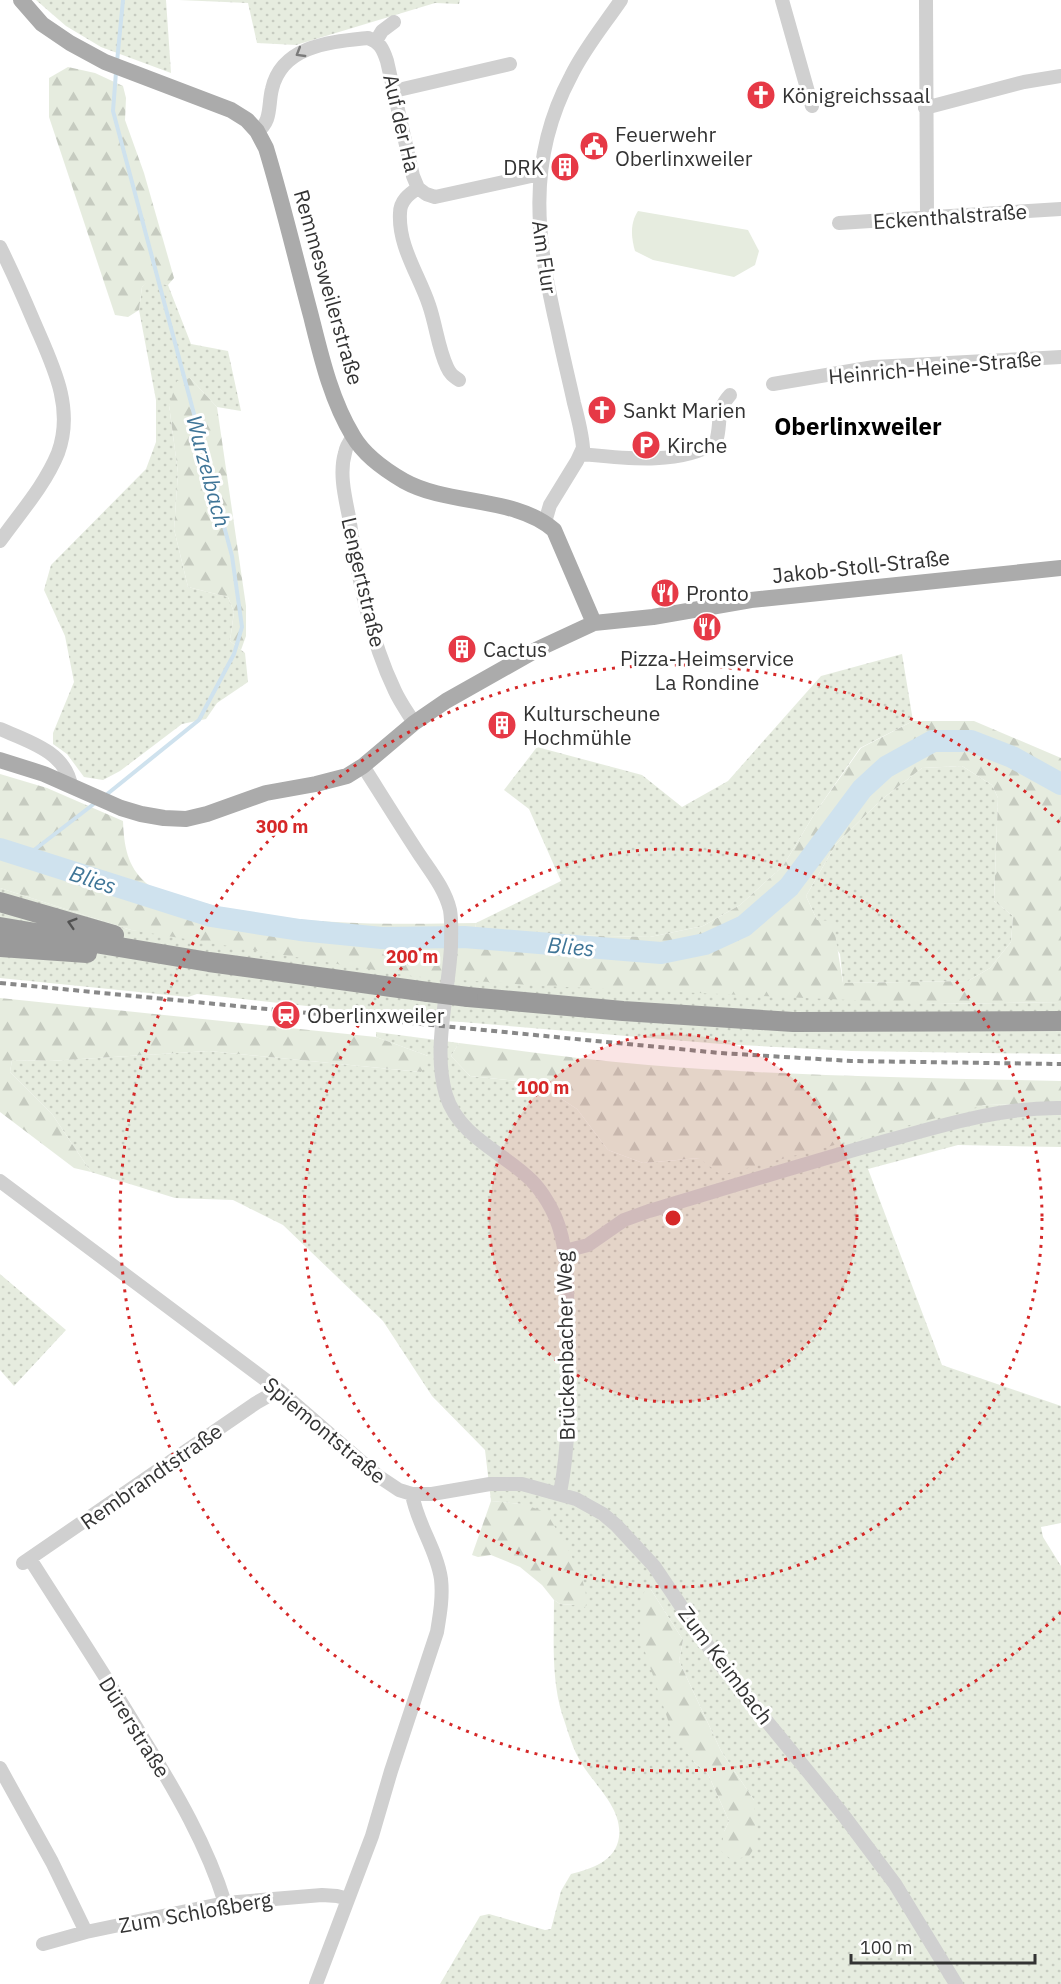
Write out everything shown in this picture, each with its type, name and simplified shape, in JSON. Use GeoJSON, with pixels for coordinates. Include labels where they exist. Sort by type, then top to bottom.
{"type":"FeatureCollection","features":[{"type":"Feature","properties":{"kind":"highway"},"geometry":{"type":"LineString","coordinates":[[0,902],[209,962]]}},
{"type":"Feature","properties":{"kind":"highway"},"geometry":{"type":"LineString","coordinates":[[0,927],[209,962],[428,992],[623,1011],[793,1022],[1061,1021]]}},
{"type":"Feature","properties":{"kind":"highway"},"geometry":{"type":"LineString","coordinates":[[0,947],[209,962]]}},
{"type":"Feature","properties":{"kind":"main road","name":"Remmesweilerstraße"},"geometry":{"type":"LineString","coordinates":[[21,0],[42,24],[70,43],[105,62],[231,110],[247,120],[257,131],[266,148],[274,173],[323,364],[353,437],[366,453],[386,470],[426,490],[521,513],[545,522]]}},
{"type":"Feature","properties":{"kind":"main road"},"geometry":{"type":"LineString","coordinates":[[545,522],[554,530],[594,622]]}},
{"type":"Feature","properties":{"kind":"main road","name":"Jakob-Stoll-Straße"},"geometry":{"type":"LineString","coordinates":[[0,760],[44,774],[121,808],[153,816],[186,819],[266,793],[347,776],[446,701],[567,634],[594,622],[653,617],[763,599],[1061,568]]}},
{"type":"Feature","properties":{"kind":"street","name":"Am Flur"},"geometry":{"type":"LineString","coordinates":[[581,454],[582,439],[545,279],[538,207],[540,174],[549,126],[558,101],[572,74],[621,0]]}},
{"type":"Feature","properties":{"kind":"street"},"geometry":{"type":"LineString","coordinates":[[782,0],[812,106]]}},
{"type":"Feature","properties":{"kind":"street"},"geometry":{"type":"LineString","coordinates":[[926,0],[927,218]]}},
{"type":"Feature","properties":{"kind":"street"},"geometry":{"type":"LineString","coordinates":[[257,131],[266,123],[272,87],[282,68],[295,54],[309,47],[356,39],[368,38],[376,41],[382,31],[394,22]]}},
{"type":"Feature","properties":{"kind":"street","name":"Auf der Ha"},"geometry":{"type":"LineString","coordinates":[[376,41],[382,48],[387,61],[413,176],[418,188],[435,197],[540,174]]}},
{"type":"Feature","properties":{"kind":"street"},"geometry":{"type":"LineString","coordinates":[[394,91],[510,64]]}},
{"type":"Feature","properties":{"kind":"street"},"geometry":{"type":"LineString","coordinates":[[925,108],[1024,82],[1061,76]]}},
{"type":"Feature","properties":{"kind":"street"},"geometry":{"type":"LineString","coordinates":[[418,188],[403,202],[400,210],[400,225],[409,257],[423,285],[446,364],[451,375],[459,381]]}},
{"type":"Feature","properties":{"kind":"street","name":"Eckenthalstraße"},"geometry":{"type":"LineString","coordinates":[[839,223],[1061,209]]}},
{"type":"Feature","properties":{"kind":"street"},"geometry":{"type":"LineString","coordinates":[[0,247],[54,369],[61,390],[64,411],[64,432],[57,454],[36,491],[0,541]]}},
{"type":"Feature","properties":{"kind":"street","name":"Heinrich-Heine-Straße"},"geometry":{"type":"LineString","coordinates":[[773,384],[874,367],[1061,357]]}},
{"type":"Feature","properties":{"kind":"street"},"geometry":{"type":"LineString","coordinates":[[545,522],[550,505],[581,454],[643,459],[688,454],[707,448],[716,442],[719,432],[719,411],[730,395]]}},
{"type":"Feature","properties":{"kind":"street","name":"Lengertstraße"},"geometry":{"type":"LineString","coordinates":[[353,437],[344,455],[343,485],[356,561],[365,600],[386,668],[395,692],[414,723]]}},
{"type":"Feature","properties":{"kind":"street"},"geometry":{"type":"LineString","coordinates":[[0,729],[53,755],[64,765],[71,786]]}},
{"type":"Feature","properties":{"kind":"street","name":"Brückenbacher Weg"},"geometry":{"type":"LineString","coordinates":[[363,766],[446,896],[451,924],[451,952],[441,1058],[446,1094],[453,1111],[467,1130],[532,1180],[554,1213],[565,1251],[569,1418],[566,1462],[560,1493]]}},
{"type":"Feature","properties":{"kind":"street"},"geometry":{"type":"LineString","coordinates":[[565,1251],[588,1245],[624,1220],[671,1204],[970,1118],[1036,1107],[1061,1108]]}},
{"type":"Feature","properties":{"kind":"street","name":"Spiemontstraße"},"geometry":{"type":"LineString","coordinates":[[0,1181],[279,1390],[378,1476],[399,1490],[412,1494]]}},
{"type":"Feature","properties":{"kind":"street","name":"Rembrandtstraße"},"geometry":{"type":"LineString","coordinates":[[26,1561],[256,1403],[279,1390]]}},
{"type":"Feature","properties":{"kind":"street","name":"Zum Keimbach"},"geometry":{"type":"LineString","coordinates":[[412,1494],[432,1494],[502,1483],[538,1487],[576,1499],[603,1514],[630,1538],[648,1560],[720,1664],[842,1812],[895,1884],[956,1984]]}},
{"type":"Feature","properties":{"kind":"street"},"geometry":{"type":"LineString","coordinates":[[316,1984],[372,1836],[437,1632],[441,1609],[441,1578],[417,1518],[412,1494]]}},
{"type":"Feature","properties":{"kind":"street","name":"Dürerstraße"},"geometry":{"type":"LineString","coordinates":[[26,1561],[169,1780],[192,1822],[218,1879],[225,1903]]}},
{"type":"Feature","properties":{"kind":"street"},"geometry":{"type":"LineString","coordinates":[[0,1768],[52,1862],[86,1932]]}},
{"type":"Feature","properties":{"kind":"street","name":"Zum Schloßberg"},"geometry":{"type":"LineString","coordinates":[[43,1944],[86,1932],[225,1903],[322,1895],[348,1899]]}},
{"type":"Feature","properties":{"kind":"green space"},"geometry":{"type":"Polygon","coordinates":[[[36,0],[166,0],[171,73],[101,47],[66,26],[36,0]]]}},
{"type":"Feature","properties":{"kind":"green space"},"geometry":{"type":"Polygon","coordinates":[[[179,0],[460,0],[459,4],[435,3],[296,45],[257,43],[248,3],[179,0]]]}},
{"type":"Feature","properties":{"kind":"green space"},"geometry":{"type":"Polygon","coordinates":[[[68,67],[95,73],[123,86],[126,98],[125,120],[144,173],[174,278],[168,285],[148,282],[142,287],[139,310],[128,317],[115,315],[49,117],[49,78],[68,67]]]}},
{"type":"Feature","properties":{"kind":"green space"},"geometry":{"type":"Polygon","coordinates":[[[638,211],[748,230],[759,251],[755,265],[734,277],[653,260],[635,251],[632,230],[638,211]]]}},
{"type":"Feature","properties":{"kind":"green space"},"geometry":{"type":"Polygon","coordinates":[[[148,281],[168,285],[191,344],[228,351],[241,411],[217,407],[190,378],[169,405],[178,473],[174,529],[188,587],[228,597],[234,612],[230,641],[245,653],[248,682],[217,703],[206,719],[182,724],[120,771],[103,780],[84,777],[67,754],[53,744],[53,733],[74,682],[65,636],[44,590],[51,565],[146,469],[156,442],[156,400],[139,310],[142,287],[148,281]]]}},
{"type":"Feature","properties":{"kind":"green space"},"geometry":{"type":"Polygon","coordinates":[[[190,378],[217,407],[246,606],[246,636],[241,650],[230,641],[234,612],[228,597],[188,587],[174,529],[178,473],[169,405],[177,381],[190,378]]]}},
{"type":"Feature","properties":{"kind":"green space"},"geometry":{"type":"Polygon","coordinates":[[[902,654],[913,721],[860,748],[815,813],[783,866],[740,905],[703,926],[650,937],[475,933],[476,923],[561,881],[529,809],[504,790],[537,747],[642,775],[682,807],[728,781],[821,676],[902,654]]]}},
{"type":"Feature","properties":{"kind":"green space"},"geometry":{"type":"Polygon","coordinates":[[[913,721],[974,721],[1061,758],[1061,1002],[937,1004],[545,986],[418,977],[131,930],[0,888],[0,774],[47,788],[123,821],[128,855],[135,870],[146,883],[158,889],[215,906],[326,922],[476,923],[475,933],[650,937],[703,926],[740,905],[783,866],[815,813],[861,748],[913,721]],[[962,766],[922,768],[881,800],[836,844],[806,896],[817,920],[833,921],[843,983],[968,981],[990,968],[1011,942],[1013,916],[994,901],[998,798],[992,785],[962,766]]]}},
{"type":"Feature","properties":{"kind":"green space"},"geometry":{"type":"Polygon","coordinates":[[[962,766],[992,785],[998,798],[994,901],[1013,916],[1011,942],[990,968],[968,981],[843,983],[840,954],[817,920],[806,896],[836,844],[881,800],[922,768],[962,766]]]}},
{"type":"Feature","properties":{"kind":"green space"},"geometry":{"type":"Polygon","coordinates":[[[0,888],[131,930],[937,1004],[1061,1002],[1061,1054],[851,1051],[721,1044],[462,1022],[371,1017],[371,1013],[197,994],[188,997],[0,978],[0,888]]]}},
{"type":"Feature","properties":{"kind":"green space"},"geometry":{"type":"Polygon","coordinates":[[[0,998],[376,1037],[428,1056],[428,1063],[421,1072],[209,1051],[49,1061],[12,1060],[10,1072],[52,1114],[91,1172],[74,1168],[0,1112],[0,998]]]}},
{"type":"Feature","properties":{"kind":"green space"},"geometry":{"type":"Polygon","coordinates":[[[376,1032],[459,1043],[451,1056],[470,1076],[537,1083],[577,1109],[608,1150],[643,1163],[700,1158],[986,1105],[1061,1103],[1061,1147],[958,1145],[868,1169],[942,1365],[1061,1406],[1061,1523],[1041,1527],[1043,1537],[1061,1566],[1061,1984],[440,1984],[480,1916],[489,1914],[545,1930],[551,1929],[561,1891],[571,1874],[601,1863],[608,1858],[617,1845],[619,1826],[616,1815],[578,1757],[558,1700],[554,1657],[554,1600],[560,1604],[574,1605],[522,1504],[491,1501],[485,1450],[432,1396],[383,1321],[283,1225],[233,1200],[175,1198],[91,1172],[52,1114],[10,1072],[12,1060],[49,1061],[209,1051],[421,1072],[428,1056],[376,1037],[376,1032]],[[648,1585],[694,1762],[708,1774],[729,1821],[724,1832],[754,1800],[721,1751],[679,1661],[683,1640],[648,1585]]]}},
{"type":"Feature","properties":{"kind":"green space"},"geometry":{"type":"Polygon","coordinates":[[[459,1043],[601,1061],[699,1069],[854,1076],[1061,1081],[1061,1103],[985,1105],[721,1175],[699,1158],[643,1163],[608,1150],[577,1109],[537,1083],[470,1076],[451,1056],[459,1043]]]}},
{"type":"Feature","properties":{"kind":"green space"},"geometry":{"type":"Polygon","coordinates":[[[0,1274],[66,1330],[14,1386],[0,1370],[0,1274]]]}},
{"type":"Feature","properties":{"kind":"green space"},"geometry":{"type":"Polygon","coordinates":[[[491,1501],[522,1504],[546,1512],[580,1573],[586,1598],[585,1608],[560,1604],[520,1567],[491,1555],[478,1557],[472,1555],[491,1501]]]}},
{"type":"Feature","properties":{"kind":"green space"},"geometry":{"type":"Polygon","coordinates":[[[648,1585],[683,1640],[679,1661],[721,1751],[754,1800],[757,1844],[749,1856],[732,1860],[721,1851],[724,1832],[729,1821],[708,1774],[694,1762],[673,1735],[640,1637],[641,1598],[648,1585]]]}},
{"type":"Feature","properties":{"kind":"waterway","name":"Wurzelbach"},"geometry":{"type":"LineString","coordinates":[[117,62],[123,0]]}},
{"type":"Feature","properties":{"kind":"waterway","name":"Wurzelbach"},"geometry":{"type":"LineString","coordinates":[[106,795],[199,720],[234,654],[242,627],[232,556],[113,111],[116,72]]}},
{"type":"Feature","properties":{"kind":"waterway","name":"Blies"},"geometry":{"type":"LineString","coordinates":[[0,849],[211,916],[300,930],[382,938],[464,937],[661,953],[705,944],[744,926],[789,887],[862,789],[886,767],[933,741],[971,741],[1012,757],[1061,784]]}},
{"type":"Feature","properties":{"kind":"waterway","name":"Wurzelbach"},"geometry":{"type":"LineString","coordinates":[[25,857],[95,803]]}},
{"type":"Feature","properties":{"kind":"railway"},"geometry":{"type":"LineString","coordinates":[[0,983],[720,1053],[851,1061],[1061,1064]]}},
{"type":"Feature","properties":{"kind":"place","name":"Königreichssaal"},"geometry":{"type":"Point","coordinates":[761,95]}},
{"type":"Feature","properties":{"kind":"place","name":"Feuerwehr Oberlinxweiler"},"geometry":{"type":"Point","coordinates":[594,146]}},
{"type":"Feature","properties":{"kind":"place","name":"DRK"},"geometry":{"type":"Point","coordinates":[565,167]}},
{"type":"Feature","properties":{"kind":"place","name":"Sankt Marien"},"geometry":{"type":"Point","coordinates":[602,410]}},
{"type":"Feature","properties":{"kind":"place","name":"Kirche"},"geometry":{"type":"Point","coordinates":[646,445]}},
{"type":"Feature","properties":{"kind":"place","name":"Pronto"},"geometry":{"type":"Point","coordinates":[665,593]}},
{"type":"Feature","properties":{"kind":"place","name":"Pizza-Heimservice La Rondine"},"geometry":{"type":"Point","coordinates":[707,627]}},
{"type":"Feature","properties":{"kind":"place","name":"Cactus"},"geometry":{"type":"Point","coordinates":[462,649]}},
{"type":"Feature","properties":{"kind":"place","name":"Kulturscheune Hochmühle"},"geometry":{"type":"Point","coordinates":[502,725]}},
{"type":"Feature","properties":{"kind":"place","name":"Oberlinxweiler"},"geometry":{"type":"Point","coordinates":[286,1015]}},
{"type":"Feature","properties":{"kind":"district","name":"Oberlinxweiler"},"geometry":{"type":"Point","coordinates":[858,426]}}]}
